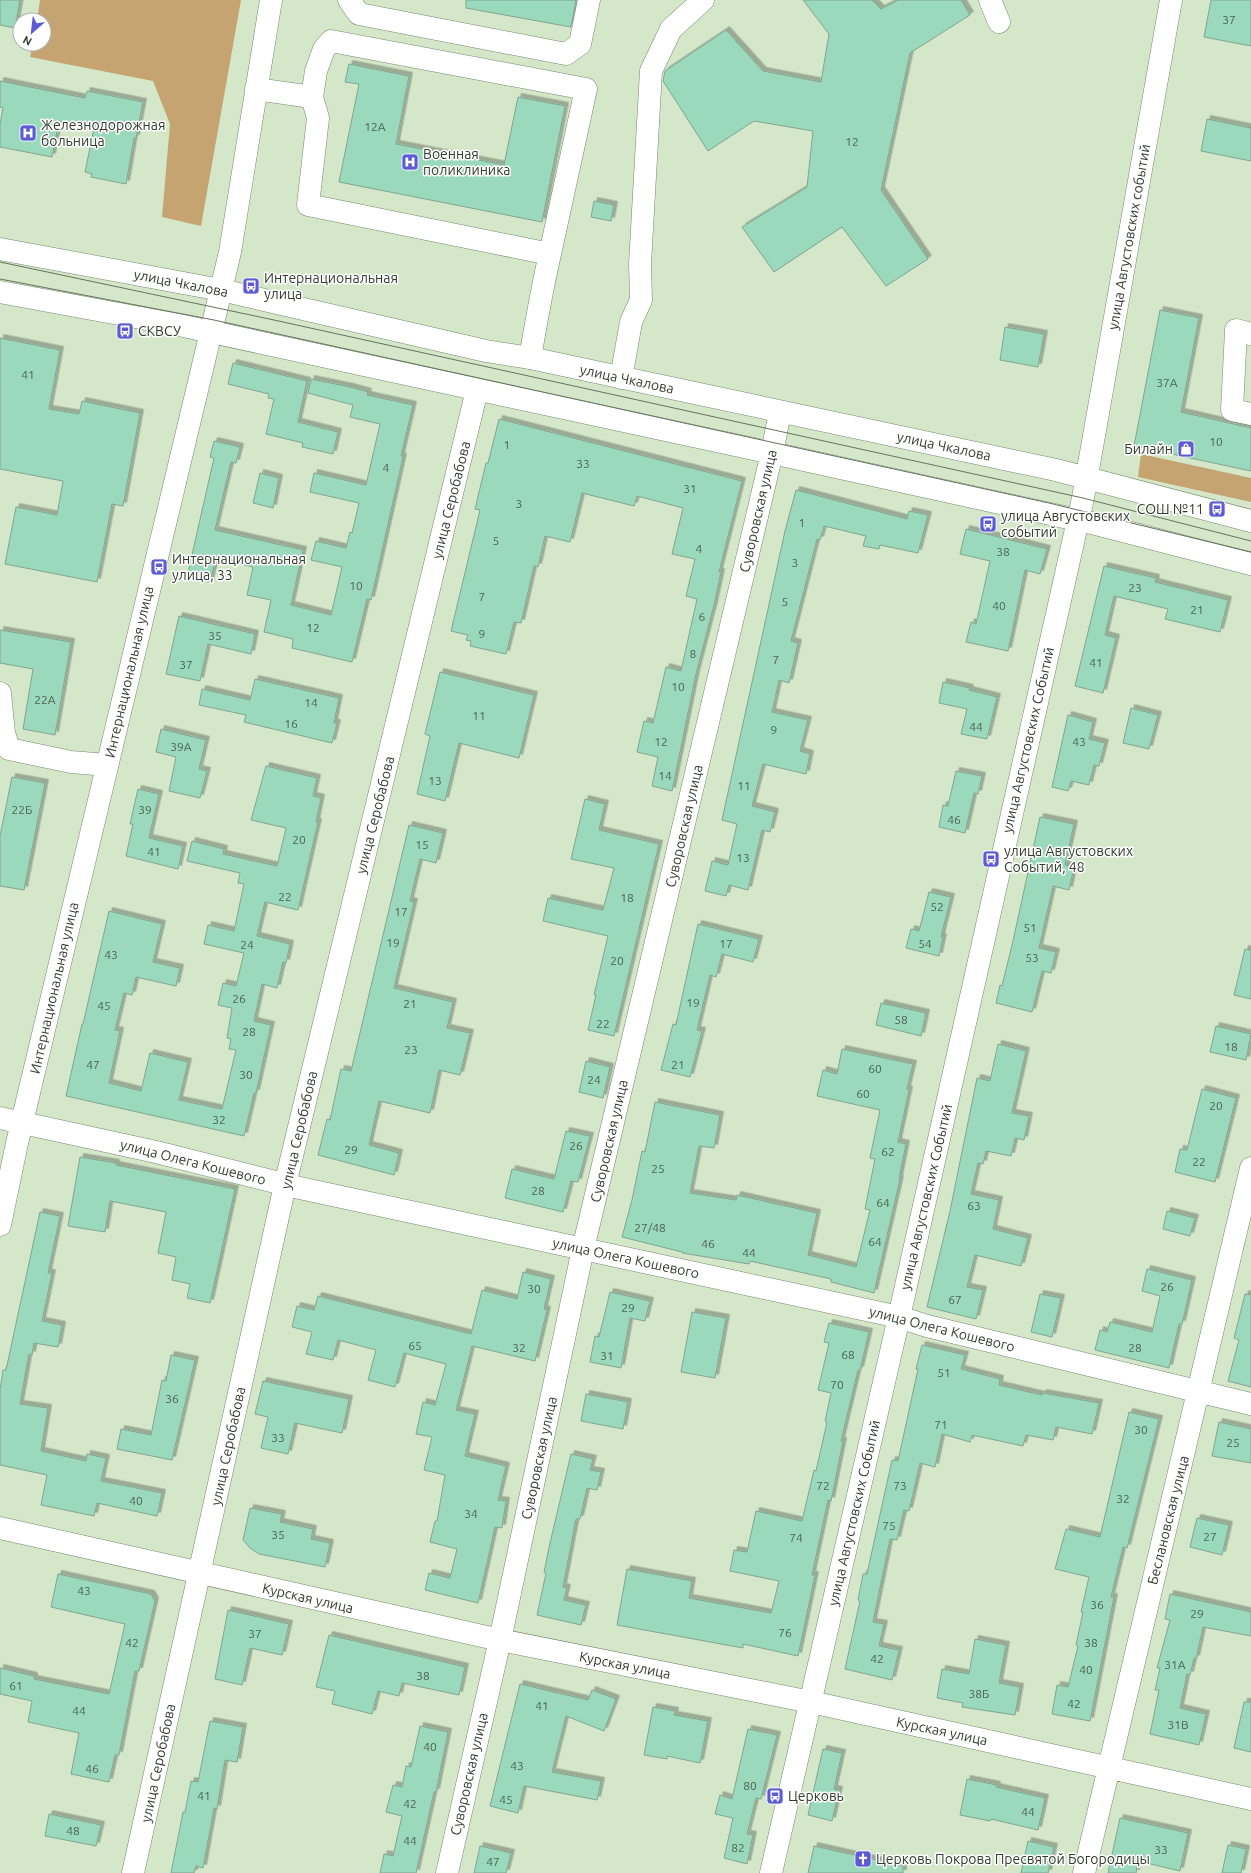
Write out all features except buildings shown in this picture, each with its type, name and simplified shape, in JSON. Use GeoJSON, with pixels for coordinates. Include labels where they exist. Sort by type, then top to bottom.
{"type":"FeatureCollection","features":[{"type":"Feature","properties":{"kind":"street","name":"Интернациональная улица"},"geometry":{"type":"LineString","coordinates":[[0,1225],[22,1122],[230,252],[271,0]]}},
{"type":"Feature","properties":{"kind":"street"},"geometry":{"type":"LineString","coordinates":[[348,0],[359,14],[566,54],[580,44],[589,0]]}},
{"type":"Feature","properties":{"kind":"street"},"geometry":{"type":"LineString","coordinates":[[621,378],[631,322],[641,300],[640,264],[651,71],[671,29],[703,0]]}},
{"type":"Feature","properties":{"kind":"street"},"geometry":{"type":"LineString","coordinates":[[990,0],[999,22]]}},
{"type":"Feature","properties":{"kind":"street","name":"улица Августовских событий"},"geometry":{"type":"LineString","coordinates":[[1077,520],[1087,477],[1171,0]]}},
{"type":"Feature","properties":{"kind":"street"},"geometry":{"type":"LineString","coordinates":[[530,358],[538,305],[550,254],[586,89],[331,41],[324,49],[316,71],[312,97],[318,118],[308,205],[550,254]]}},
{"type":"Feature","properties":{"kind":"street"},"geometry":{"type":"LineString","coordinates":[[256,89],[312,97]]}},
{"type":"Feature","properties":{"kind":"street","name":"улица Чкалова"},"geometry":{"type":"LineString","coordinates":[[0,248],[221,290],[486,351],[530,358],[1087,477],[1251,521]]}},
{"type":"Feature","properties":{"kind":"street"},"geometry":{"type":"LineString","coordinates":[[0,292],[211,331],[1077,520],[1251,564]]}},
{"type":"Feature","properties":{"kind":"street"},"geometry":{"type":"LineString","coordinates":[[1251,334],[1236,330],[1232,410],[1251,414]]}},
{"type":"Feature","properties":{"kind":"street","name":"улица Серобабова"},"geometry":{"type":"LineString","coordinates":[[133,1873],[286,1185],[477,390]]}},
{"type":"Feature","properties":{"kind":"street","name":"Суворовская улица"},"geometry":{"type":"LineString","coordinates":[[447,1873],[500,1640],[583,1249],[772,453],[780,412]]}},
{"type":"Feature","properties":{"kind":"street","name":"улица Августовских Событий"},"geometry":{"type":"LineString","coordinates":[[771,1873],[899,1317],[1077,520]]}},
{"type":"Feature","properties":{"kind":"street"},"geometry":{"type":"LineString","coordinates":[[0,693],[5,756],[107,765]]}},
{"type":"Feature","properties":{"kind":"street","name":"улица Олега Кошевого"},"geometry":{"type":"LineString","coordinates":[[0,1118],[156,1152],[286,1185],[899,1317],[927,1326],[1251,1404]]}},
{"type":"Feature","properties":{"kind":"street","name":"Беслановская улица"},"geometry":{"type":"LineString","coordinates":[[1084,1873],[1251,1168]]}},
{"type":"Feature","properties":{"kind":"street","name":"Курская улица"},"geometry":{"type":"LineString","coordinates":[[0,1528],[500,1640],[811,1702],[1251,1799]]}},
{"type":"Feature","properties":{"kind":"shaded area"},"geometry":{"type":"Polygon","coordinates":[[[40,0],[241,0],[201,226],[162,217],[170,124],[153,81],[30,57],[31,52],[52,52],[52,12],[38,12],[40,0]]]}},
{"type":"Feature","properties":{"kind":"shaded area"},"geometry":{"type":"Polygon","coordinates":[[[1141,454],[1251,478],[1251,502],[1138,477],[1141,454]]]}},
{"type":"Feature","properties":{"kind":"tram line"},"geometry":{"type":"LineString","coordinates":[[0,262],[274,320],[1083,498],[1251,541]]}},
{"type":"Feature","properties":{"kind":"tram line"},"geometry":{"type":"LineString","coordinates":[[0,279],[214,320],[1049,503],[1251,552]]}},
{"type":"Feature","properties":{"kind":"place","name":"Железнодорожная больница"},"geometry":{"type":"Point","coordinates":[28,133]}},
{"type":"Feature","properties":{"kind":"place","name":"Военная поликлиника"},"geometry":{"type":"Point","coordinates":[410,162]}},
{"type":"Feature","properties":{"kind":"place","name":"Интернациональная улица"},"geometry":{"type":"Point","coordinates":[251,286]}},
{"type":"Feature","properties":{"kind":"place","name":"СКВСУ"},"geometry":{"type":"Point","coordinates":[125,331]}},
{"type":"Feature","properties":{"kind":"place","name":"Билайн"},"geometry":{"type":"Point","coordinates":[1186,449]}},
{"type":"Feature","properties":{"kind":"place","name":"СОШ №11"},"geometry":{"type":"Point","coordinates":[1217,509]}},
{"type":"Feature","properties":{"kind":"place","name":"улица Августовских событий"},"geometry":{"type":"Point","coordinates":[988,524]}},
{"type":"Feature","properties":{"kind":"place","name":"Интернациональная улица, 33"},"geometry":{"type":"Point","coordinates":[159,567]}},
{"type":"Feature","properties":{"kind":"place","name":"улица Августовских Событий, 48"},"geometry":{"type":"Point","coordinates":[991,859]}},
{"type":"Feature","properties":{"kind":"place","name":"Церковь"},"geometry":{"type":"Point","coordinates":[775,1796]}},
{"type":"Feature","properties":{"kind":"place","name":"Церковь Покрова Пресвятой Богородицы"},"geometry":{"type":"Point","coordinates":[863,1859]}}]}
